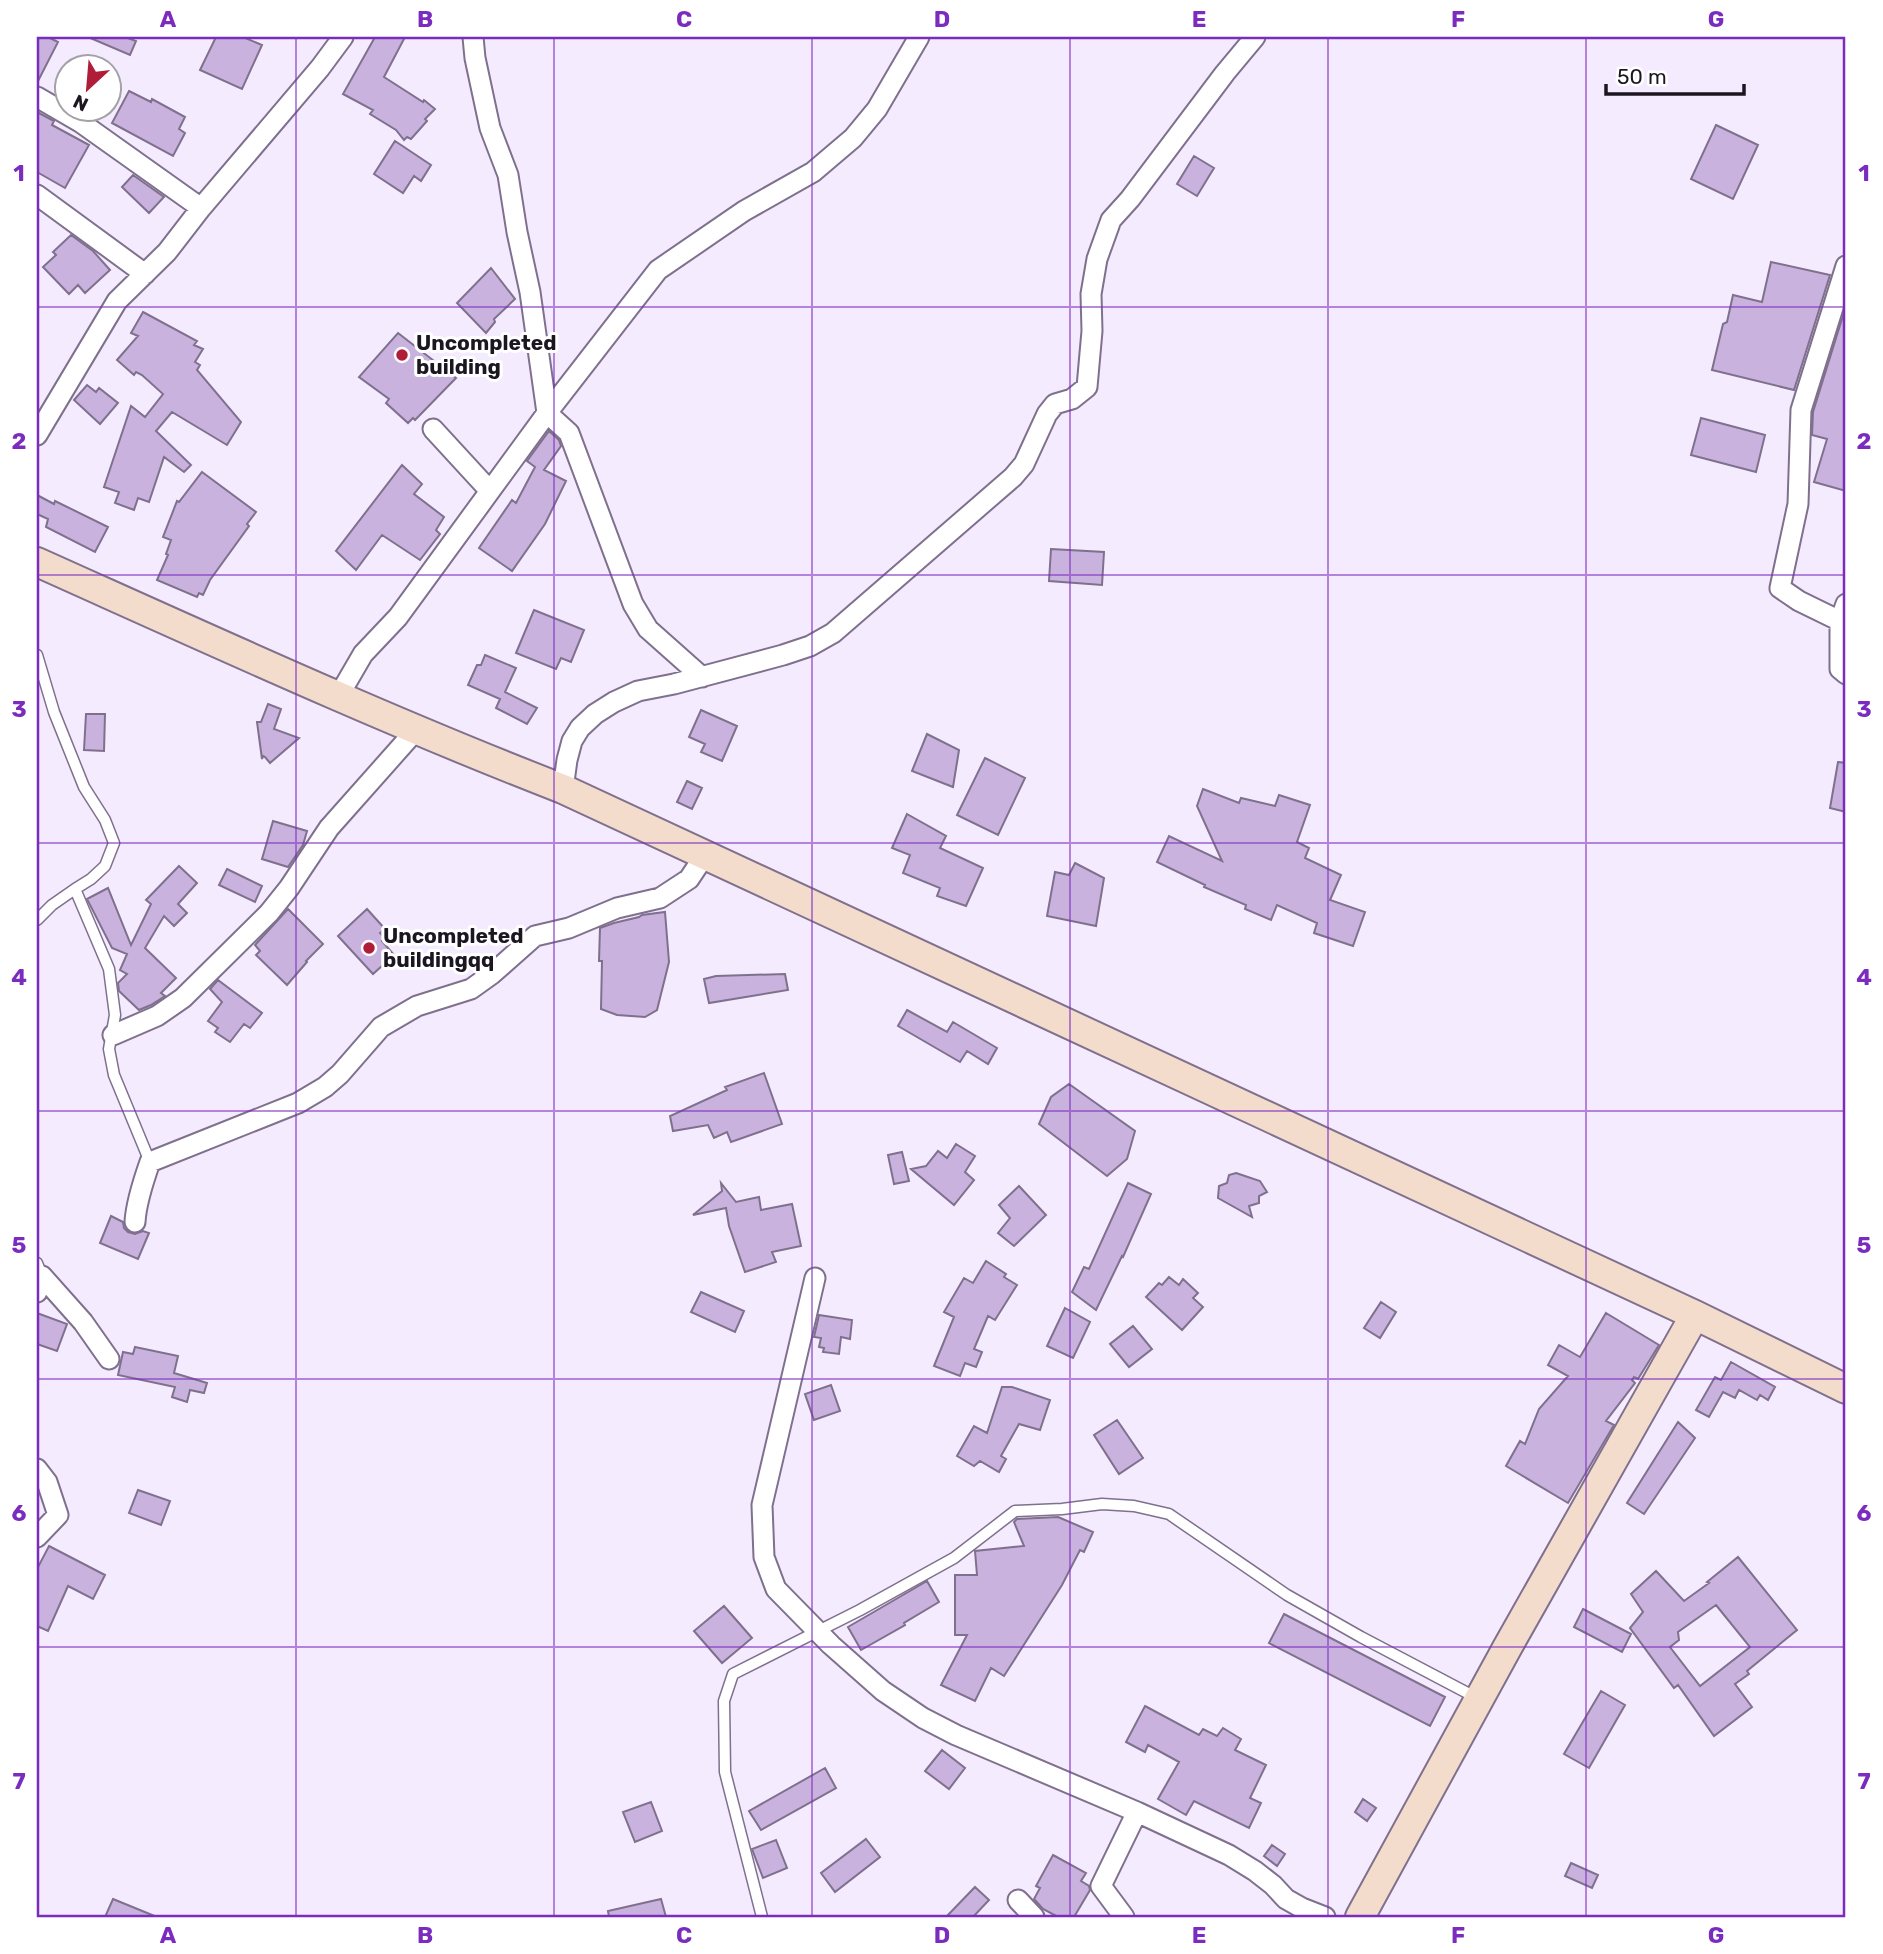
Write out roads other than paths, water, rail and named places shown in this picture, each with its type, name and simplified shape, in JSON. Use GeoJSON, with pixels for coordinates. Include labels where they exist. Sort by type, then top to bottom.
{"type":"FeatureCollection","features":[{"type":"Feature","properties":{"kind":"main road"},"geometry":{"type":"LineString","coordinates":[[37,562],[338,697],[563,789],[1695,1315],[1846,1389]]}},
{"type":"Feature","properties":{"kind":"main road"},"geometry":{"type":"LineString","coordinates":[[1361,1917],[1479,1699],[1695,1315]]}},
{"type":"Feature","properties":{"kind":"street"},"geometry":{"type":"LineString","coordinates":[[473,37],[475,58],[491,128],[508,175],[530,292],[547,413],[569,433],[633,604],[648,629],[702,677]]}},
{"type":"Feature","properties":{"kind":"street"},"geometry":{"type":"LineString","coordinates":[[338,697],[363,654],[398,617],[547,413],[659,270],[744,211],[813,173],[853,138],[877,109],[919,37]]}},
{"type":"Feature","properties":{"kind":"street"},"geometry":{"type":"LineString","coordinates":[[563,789],[572,741],[580,728],[595,714],[638,691],[783,656],[810,646],[833,633],[1013,477],[1024,464],[1047,414],[1055,404],[1072,399],[1087,387],[1092,331],[1091,294],[1097,259],[1111,220],[1255,37]]}},
{"type":"Feature","properties":{"kind":"street"},"geometry":{"type":"LineString","coordinates":[[37,435],[117,301],[167,252],[320,68],[336,39]]}},
{"type":"Feature","properties":{"kind":"street"},"geometry":{"type":"LineString","coordinates":[[37,97],[80,122],[201,208]]}},
{"type":"Feature","properties":{"kind":"street"},"geometry":{"type":"LineString","coordinates":[[37,195],[145,274]]}},
{"type":"Feature","properties":{"kind":"street"},"geometry":{"type":"LineString","coordinates":[[1846,266],[1801,410],[1798,504],[1780,588],[1799,601],[1843,612],[1840,669],[1846,674]]}},
{"type":"Feature","properties":{"kind":"street"},"geometry":{"type":"LineString","coordinates":[[433,429],[490,491]]}},
{"type":"Feature","properties":{"kind":"street"},"geometry":{"type":"LineString","coordinates":[[113,1035],[157,1016],[183,998],[268,913],[289,888],[329,828],[416,730]]}},
{"type":"Feature","properties":{"kind":"street"},"geometry":{"type":"LineString","coordinates":[[135,1222],[136,1208],[150,1162],[298,1103],[325,1087],[340,1074],[381,1027],[417,1006],[471,989],[534,936],[569,928],[617,908],[660,898],[689,880],[705,855]]}},
{"type":"Feature","properties":{"kind":"street"},"geometry":{"type":"LineString","coordinates":[[38,1277],[83,1322],[109,1359]]}},
{"type":"Feature","properties":{"kind":"street"},"geometry":{"type":"LineString","coordinates":[[814,1278],[762,1505],[764,1557],[776,1589],[831,1645],[883,1691],[923,1718],[1229,1855],[1255,1871],[1286,1899],[1325,1917]]}},
{"type":"Feature","properties":{"kind":"street"},"geometry":{"type":"LineString","coordinates":[[37,1469],[47,1482],[58,1515],[37,1537]]}},
{"type":"Feature","properties":{"kind":"street"},"geometry":{"type":"LineString","coordinates":[[1124,1917],[1101,1886],[1137,1812]]}},
{"type":"Feature","properties":{"kind":"street"},"geometry":{"type":"LineString","coordinates":[[1018,1900],[1034,1917]]}},
{"type":"Feature","properties":{"kind":"lane"},"geometry":{"type":"LineString","coordinates":[[37,655],[54,712],[84,787],[105,820],[114,843],[105,866],[91,879],[52,905],[37,920]]}},
{"type":"Feature","properties":{"kind":"lane"},"geometry":{"type":"LineString","coordinates":[[75,889],[109,969],[115,1015],[109,1049],[114,1075],[150,1162]]}},
{"type":"Feature","properties":{"kind":"lane"},"geometry":{"type":"LineString","coordinates":[[762,1917],[724,1772],[724,1701],[733,1674],[860,1610],[954,1558],[1015,1511],[1102,1504],[1134,1506],[1169,1514],[1287,1595],[1479,1699]]}},
{"type":"Feature","properties":{"kind":"place","name":"Uncompleted building"},"geometry":{"type":"Point","coordinates":[402,355]}},
{"type":"Feature","properties":{"kind":"place","name":"Uncompleted buildingqq"},"geometry":{"type":"Point","coordinates":[369,948]}}]}
